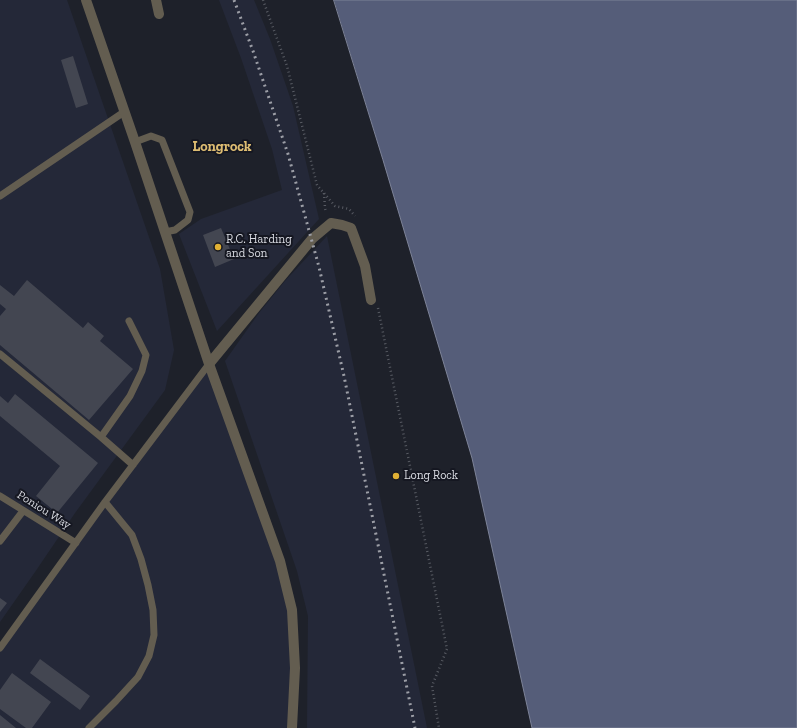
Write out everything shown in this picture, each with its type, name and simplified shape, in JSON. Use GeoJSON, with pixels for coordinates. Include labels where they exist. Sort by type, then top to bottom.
{"type":"FeatureCollection","features":[{"type":"Feature","properties":{"kind":"street"},"geometry":{"type":"LineString","coordinates":[[86,0],[209,364],[280,561],[292,610],[294,668],[292,728]]}},
{"type":"Feature","properties":{"kind":"street"},"geometry":{"type":"LineString","coordinates":[[156,0],[159,14]]}},
{"type":"Feature","properties":{"kind":"street"},"geometry":{"type":"LineString","coordinates":[[209,364],[312,239],[331,224],[351,228],[365,266],[374,303]]}},
{"type":"Feature","properties":{"kind":"lane"},"geometry":{"type":"LineString","coordinates":[[0,196],[124,112]]}},
{"type":"Feature","properties":{"kind":"lane"},"geometry":{"type":"LineString","coordinates":[[135,142],[151,136],[162,140],[190,212],[188,220],[175,230],[165,232]]}},
{"type":"Feature","properties":{"kind":"lane"},"geometry":{"type":"LineString","coordinates":[[101,437],[130,396],[142,372],[146,355],[129,321]]}},
{"type":"Feature","properties":{"kind":"lane"},"geometry":{"type":"LineString","coordinates":[[0,354],[133,465]]}},
{"type":"Feature","properties":{"kind":"lane"},"geometry":{"type":"LineString","coordinates":[[0,648],[105,502],[209,364]]}},
{"type":"Feature","properties":{"kind":"lane","name":"Poniou Way"},"geometry":{"type":"LineString","coordinates":[[0,496],[76,543]]}},
{"type":"Feature","properties":{"kind":"lane"},"geometry":{"type":"LineString","coordinates":[[89,728],[138,677],[149,656],[154,635],[153,610],[141,559],[132,535],[105,502]]}},
{"type":"Feature","properties":{"kind":"lane"},"geometry":{"type":"LineString","coordinates":[[0,541],[23,511]]}},
{"type":"Feature","properties":{"kind":"path"},"geometry":{"type":"LineString","coordinates":[[263,0],[287,66],[317,185],[335,206],[349,209],[356,217]]}},
{"type":"Feature","properties":{"kind":"path"},"geometry":{"type":"LineString","coordinates":[[324,192],[325,208],[331,224]]}},
{"type":"Feature","properties":{"kind":"path"},"geometry":{"type":"LineString","coordinates":[[374,303],[447,650],[432,686],[439,728]]}},
{"type":"Feature","properties":{"kind":"shaded area"},"geometry":{"type":"Polygon","coordinates":[[[0,0],[67,0],[160,269],[174,350],[165,390],[75,513],[0,622],[0,0]]]}},
{"type":"Feature","properties":{"kind":"shaded area"},"geometry":{"type":"Polygon","coordinates":[[[219,0],[254,0],[270,39],[293,106],[319,219],[217,331],[179,234],[201,219],[282,190],[272,149],[241,58],[219,0]]]}},
{"type":"Feature","properties":{"kind":"shaded area"},"geometry":{"type":"Polygon","coordinates":[[[334,0],[797,0],[797,728],[532,728],[472,458],[334,0]]]}},
{"type":"Feature","properties":{"kind":"shaded area"},"geometry":{"type":"Polygon","coordinates":[[[327,236],[427,728],[307,728],[308,616],[297,571],[225,361],[259,313],[285,281],[327,236]]]}},
{"type":"Feature","properties":{"kind":"shaded area"},"geometry":{"type":"Polygon","coordinates":[[[209,364],[292,610],[292,728],[0,728],[0,648],[209,364]]]}},
{"type":"Feature","properties":{"kind":"building"},"geometry":{"type":"Polygon","coordinates":[[[73,56],[88,104],[76,108],[61,60],[73,56]]]}},
{"type":"Feature","properties":{"kind":"building","name":"R.C. Harding and Son"},"geometry":{"type":"Polygon","coordinates":[[[221,228],[234,259],[215,267],[203,235],[221,228]]]}},
{"type":"Feature","properties":{"kind":"building"},"geometry":{"type":"Polygon","coordinates":[[[27,280],[83,328],[88,322],[104,336],[100,341],[133,369],[89,420],[0,345],[0,316],[6,309],[0,304],[0,285],[14,296],[27,280]]]}},
{"type":"Feature","properties":{"kind":"building"},"geometry":{"type":"Polygon","coordinates":[[[15,394],[98,463],[57,513],[36,496],[60,466],[0,416],[0,396],[8,403],[15,394]]]}},
{"type":"Feature","properties":{"kind":"building"},"geometry":{"type":"Polygon","coordinates":[[[0,598],[7,603],[0,612],[0,598]]]}},
{"type":"Feature","properties":{"kind":"building"},"geometry":{"type":"Polygon","coordinates":[[[40,659],[90,696],[80,710],[30,673],[40,659]]]}},
{"type":"Feature","properties":{"kind":"building"},"geometry":{"type":"Polygon","coordinates":[[[12,673],[51,702],[32,728],[26,728],[0,709],[0,690],[12,673]]]}},
{"type":"Feature","properties":{"kind":"building"},"geometry":{"type":"Polygon","coordinates":[[[0,715],[16,728],[0,728],[0,715]]]}},
{"type":"Feature","properties":{"kind":"railway"},"geometry":{"type":"LineString","coordinates":[[234,0],[288,154],[319,267],[344,376],[415,728]]}},
{"type":"Feature","properties":{"kind":"place","name":"R.C. Harding and Son"},"geometry":{"type":"Point","coordinates":[218,247]}},
{"type":"Feature","properties":{"kind":"place","name":"Long Rock"},"geometry":{"type":"Point","coordinates":[396,476]}},
{"type":"Feature","properties":{"kind":"district","name":"Longrock"},"geometry":{"type":"Point","coordinates":[222,147]}}]}
